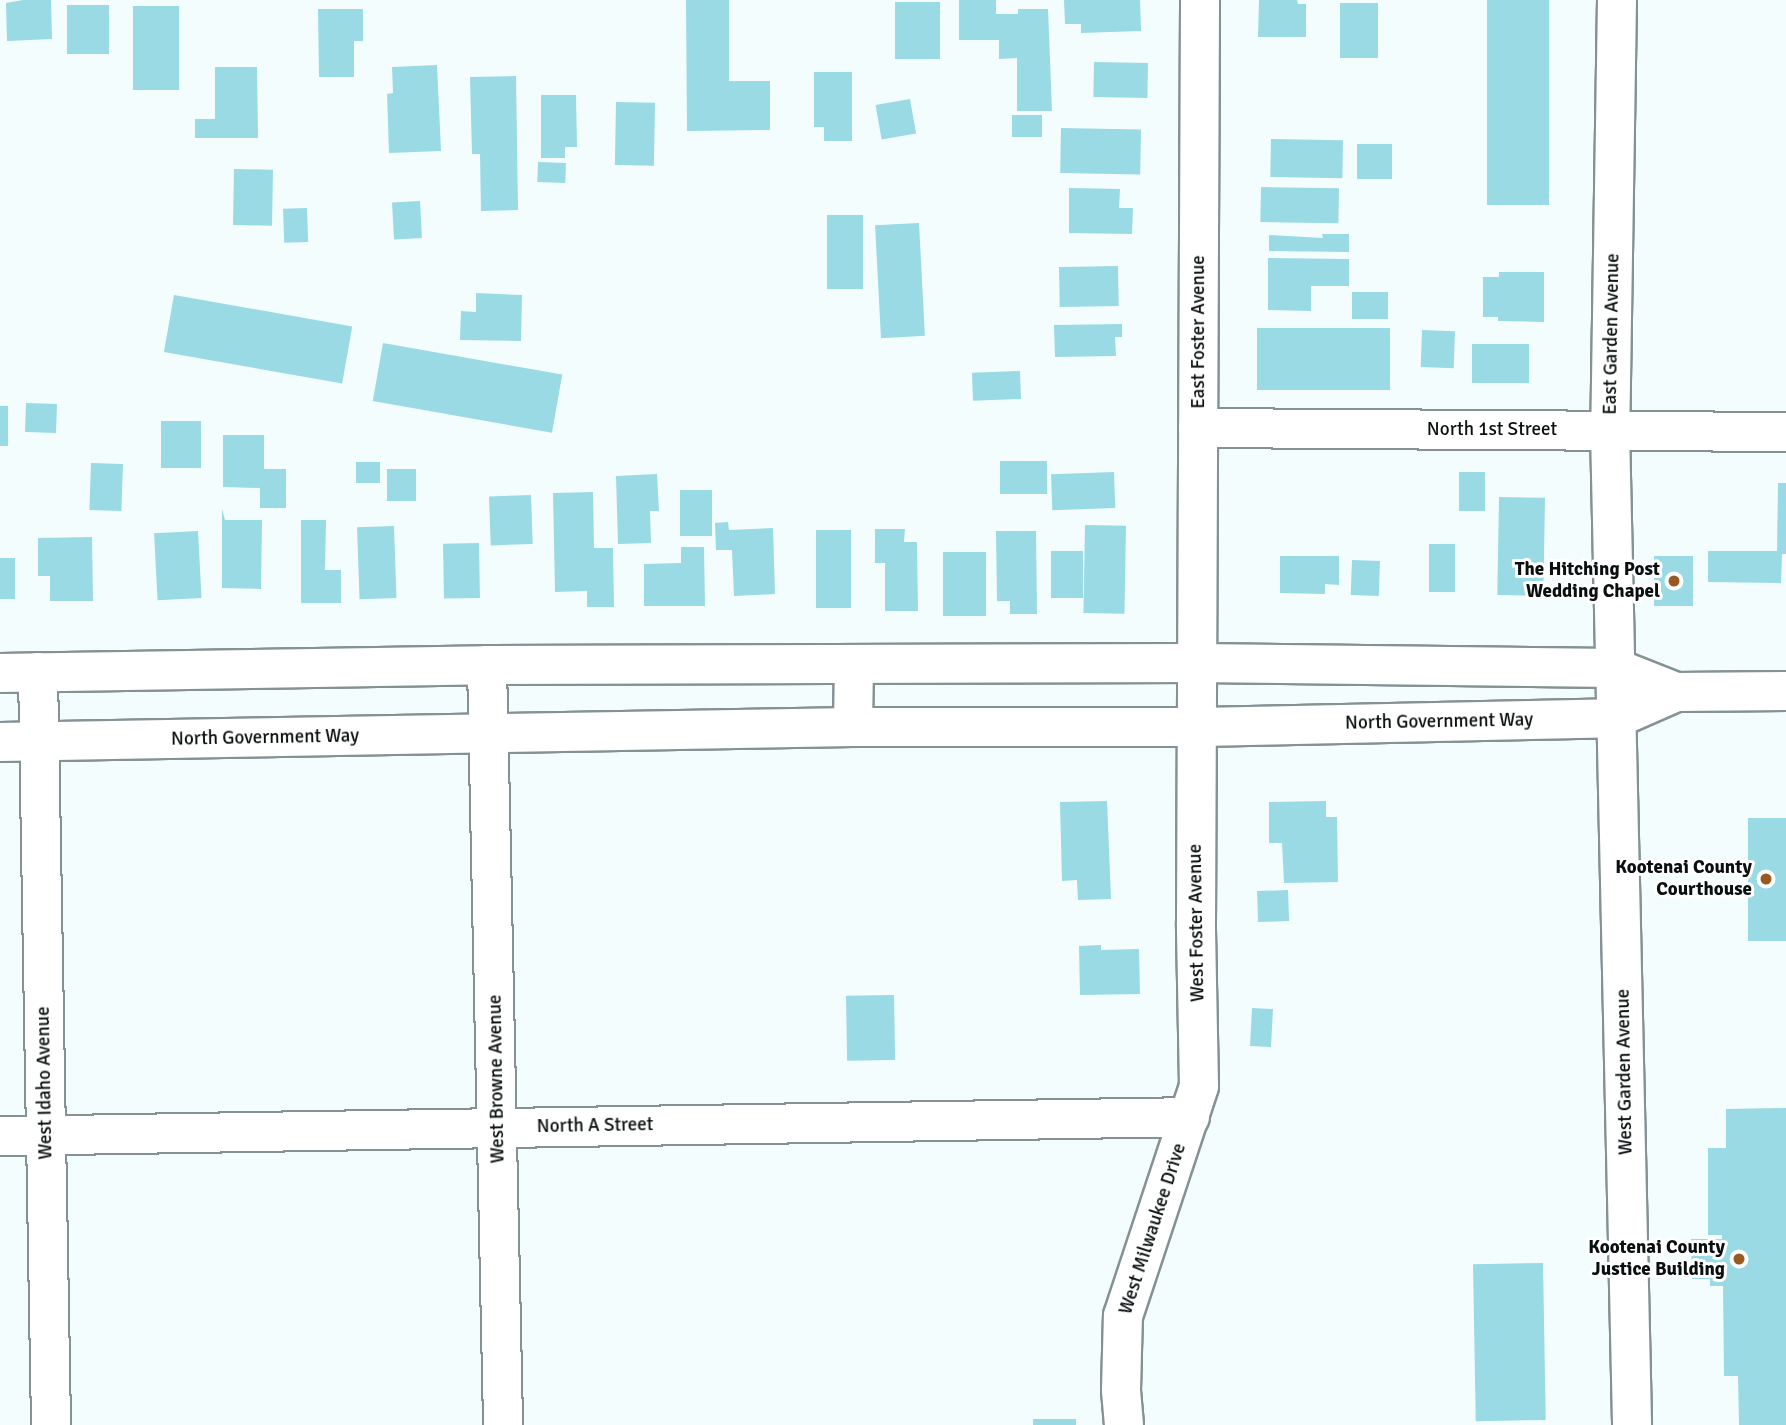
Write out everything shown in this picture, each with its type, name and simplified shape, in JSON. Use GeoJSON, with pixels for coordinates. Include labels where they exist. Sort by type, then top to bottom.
{"type":"FeatureCollection","features":[{"type":"Feature","properties":{"kind":"street","name":"East Foster Avenue"},"geometry":{"type":"LineString","coordinates":[[1198,663],[1200,0]]}},
{"type":"Feature","properties":{"kind":"street","name":"East Garden Avenue"},"geometry":{"type":"LineString","coordinates":[[1617,0],[1610,430],[1617,718]]}},
{"type":"Feature","properties":{"kind":"street","name":"North 1st Street"},"geometry":{"type":"LineString","coordinates":[[1198,428],[1786,432]]}},
{"type":"Feature","properties":{"kind":"street","name":"North Government Way"},"geometry":{"type":"LineString","coordinates":[[0,673],[487,665],[1198,663],[1615,668],[1676,692],[1786,691]]}},
{"type":"Feature","properties":{"kind":"street"},"geometry":{"type":"LineString","coordinates":[[1197,727],[1198,663]]}},
{"type":"Feature","properties":{"kind":"street"},"geometry":{"type":"LineString","coordinates":[[853,727],[854,664]]}},
{"type":"Feature","properties":{"kind":"street"},"geometry":{"type":"LineString","coordinates":[[487,665],[490,734]]}},
{"type":"Feature","properties":{"kind":"street"},"geometry":{"type":"LineString","coordinates":[[38,672],[40,742]]}},
{"type":"Feature","properties":{"kind":"street","name":"North Government Way"},"geometry":{"type":"LineString","coordinates":[[0,742],[853,727],[1197,727],[1617,718],[1676,692]]}},
{"type":"Feature","properties":{"kind":"street","name":"West Garden Avenue"},"geometry":{"type":"LineString","coordinates":[[1617,718],[1632,1425]]}},
{"type":"Feature","properties":{"kind":"street","name":"West Foster Avenue"},"geometry":{"type":"LineString","coordinates":[[1190,1117],[1199,1086],[1200,1059],[1196,923],[1197,727]]}},
{"type":"Feature","properties":{"kind":"street","name":"West Browne Avenue"},"geometry":{"type":"LineString","coordinates":[[490,734],[503,1425]]}},
{"type":"Feature","properties":{"kind":"street","name":"West Idaho Avenue"},"geometry":{"type":"LineString","coordinates":[[40,742],[51,1425]]}},
{"type":"Feature","properties":{"kind":"street","name":"North A Street"},"geometry":{"type":"LineString","coordinates":[[0,1136],[1190,1117]]}},
{"type":"Feature","properties":{"kind":"street","name":"West Milwaukee Drive"},"geometry":{"type":"LineString","coordinates":[[1124,1425],[1121,1390],[1123,1316],[1190,1117]]}},
{"type":"Feature","properties":{"kind":"building"},"geometry":{"type":"Polygon","coordinates":[[[51,0],[52,39],[7,41],[6,3],[51,0]]]}},
{"type":"Feature","properties":{"kind":"building"},"geometry":{"type":"Polygon","coordinates":[[[686,0],[729,0],[729,81],[770,81],[770,130],[687,131],[686,0]]]}},
{"type":"Feature","properties":{"kind":"building"},"geometry":{"type":"Polygon","coordinates":[[[959,0],[996,0],[996,14],[1018,14],[1018,9],[1048,9],[1052,111],[1017,111],[1017,58],[999,59],[999,40],[959,40],[959,0]]]}},
{"type":"Feature","properties":{"kind":"building"},"geometry":{"type":"Polygon","coordinates":[[[1064,0],[1140,0],[1141,31],[1081,33],[1081,24],[1065,24],[1064,0]]]}},
{"type":"Feature","properties":{"kind":"building"},"geometry":{"type":"Polygon","coordinates":[[[1259,0],[1297,0],[1298,4],[1306,4],[1306,37],[1258,37],[1259,0]]]}},
{"type":"Feature","properties":{"kind":"building"},"geometry":{"type":"Polygon","coordinates":[[[1487,0],[1549,0],[1549,205],[1487,205],[1487,0]]]}},
{"type":"Feature","properties":{"kind":"building"},"geometry":{"type":"Polygon","coordinates":[[[895,2],[940,2],[940,59],[895,59],[895,2]]]}},
{"type":"Feature","properties":{"kind":"building"},"geometry":{"type":"Polygon","coordinates":[[[1340,3],[1378,3],[1378,58],[1340,58],[1340,3]]]}},
{"type":"Feature","properties":{"kind":"building"},"geometry":{"type":"Polygon","coordinates":[[[67,5],[109,5],[109,54],[67,54],[67,5]]]}},
{"type":"Feature","properties":{"kind":"building"},"geometry":{"type":"Polygon","coordinates":[[[133,6],[179,6],[179,90],[133,90],[133,6]]]}},
{"type":"Feature","properties":{"kind":"building"},"geometry":{"type":"Polygon","coordinates":[[[318,9],[363,9],[363,41],[354,41],[354,77],[319,77],[318,9]]]}},
{"type":"Feature","properties":{"kind":"building"},"geometry":{"type":"Polygon","coordinates":[[[1094,62],[1148,63],[1147,98],[1093,97],[1094,62]]]}},
{"type":"Feature","properties":{"kind":"building"},"geometry":{"type":"Polygon","coordinates":[[[437,65],[441,151],[389,153],[387,94],[393,93],[392,67],[437,65]]]}},
{"type":"Feature","properties":{"kind":"building"},"geometry":{"type":"Polygon","coordinates":[[[215,67],[257,67],[258,138],[195,138],[195,119],[215,119],[215,67]]]}},
{"type":"Feature","properties":{"kind":"building"},"geometry":{"type":"Polygon","coordinates":[[[814,72],[852,72],[852,141],[824,141],[824,127],[814,127],[814,72]]]}},
{"type":"Feature","properties":{"kind":"building"},"geometry":{"type":"Polygon","coordinates":[[[516,76],[518,210],[481,211],[480,154],[472,154],[470,77],[516,76]]]}},
{"type":"Feature","properties":{"kind":"building"},"geometry":{"type":"Polygon","coordinates":[[[541,95],[576,95],[577,147],[565,147],[565,158],[541,158],[541,95]]]}},
{"type":"Feature","properties":{"kind":"building"},"geometry":{"type":"Polygon","coordinates":[[[910,99],[916,133],[882,140],[876,105],[910,99]]]}},
{"type":"Feature","properties":{"kind":"building"},"geometry":{"type":"Polygon","coordinates":[[[616,102],[655,103],[654,166],[615,165],[616,102]]]}},
{"type":"Feature","properties":{"kind":"building"},"geometry":{"type":"Polygon","coordinates":[[[1012,115],[1042,115],[1042,137],[1012,137],[1012,115]]]}},
{"type":"Feature","properties":{"kind":"building"},"geometry":{"type":"Polygon","coordinates":[[[1061,128],[1141,129],[1140,174],[1060,173],[1061,128]]]}},
{"type":"Feature","properties":{"kind":"building"},"geometry":{"type":"Polygon","coordinates":[[[1271,139],[1343,140],[1342,178],[1270,177],[1271,139]]]}},
{"type":"Feature","properties":{"kind":"building"},"geometry":{"type":"Polygon","coordinates":[[[1357,144],[1392,144],[1392,179],[1357,179],[1357,144]]]}},
{"type":"Feature","properties":{"kind":"building"},"geometry":{"type":"Polygon","coordinates":[[[538,162],[566,163],[565,183],[537,182],[538,162]]]}},
{"type":"Feature","properties":{"kind":"building"},"geometry":{"type":"Polygon","coordinates":[[[234,169],[273,170],[272,226],[233,225],[234,169]]]}},
{"type":"Feature","properties":{"kind":"building"},"geometry":{"type":"Polygon","coordinates":[[[1261,187],[1339,188],[1338,223],[1260,222],[1261,187]]]}},
{"type":"Feature","properties":{"kind":"building"},"geometry":{"type":"Polygon","coordinates":[[[1069,188],[1120,189],[1119,208],[1133,208],[1132,234],[1069,233],[1069,188]]]}},
{"type":"Feature","properties":{"kind":"building"},"geometry":{"type":"Polygon","coordinates":[[[420,201],[422,238],[394,239],[392,202],[420,201]]]}},
{"type":"Feature","properties":{"kind":"building"},"geometry":{"type":"Polygon","coordinates":[[[307,208],[308,242],[284,243],[283,209],[307,208]]]}},
{"type":"Feature","properties":{"kind":"building"},"geometry":{"type":"Polygon","coordinates":[[[827,215],[863,215],[863,289],[827,289],[827,215]]]}},
{"type":"Feature","properties":{"kind":"building"},"geometry":{"type":"Polygon","coordinates":[[[919,223],[925,336],[881,338],[875,225],[919,223]]]}},
{"type":"Feature","properties":{"kind":"building"},"geometry":{"type":"Polygon","coordinates":[[[1322,234],[1349,234],[1349,252],[1269,251],[1269,235],[1323,238],[1322,234]]]}},
{"type":"Feature","properties":{"kind":"building"},"geometry":{"type":"Polygon","coordinates":[[[1268,258],[1349,259],[1349,286],[1311,286],[1311,311],[1268,310],[1268,258]]]}},
{"type":"Feature","properties":{"kind":"building"},"geometry":{"type":"Polygon","coordinates":[[[1118,266],[1119,306],[1060,307],[1059,267],[1118,266]]]}},
{"type":"Feature","properties":{"kind":"building"},"geometry":{"type":"Polygon","coordinates":[[[1499,272],[1544,272],[1544,322],[1498,321],[1498,317],[1483,317],[1483,277],[1499,277],[1499,272]]]}},
{"type":"Feature","properties":{"kind":"building"},"geometry":{"type":"Polygon","coordinates":[[[1352,292],[1388,292],[1388,319],[1352,319],[1352,292]]]}},
{"type":"Feature","properties":{"kind":"building"},"geometry":{"type":"Polygon","coordinates":[[[476,293],[522,295],[521,341],[460,340],[461,311],[476,312],[476,293]]]}},
{"type":"Feature","properties":{"kind":"building"},"geometry":{"type":"Polygon","coordinates":[[[174,295],[352,326],[342,384],[164,352],[174,295]]]}},
{"type":"Feature","properties":{"kind":"building"},"geometry":{"type":"Polygon","coordinates":[[[1122,324],[1122,337],[1115,337],[1116,356],[1055,357],[1054,325],[1122,324]]]}},
{"type":"Feature","properties":{"kind":"building"},"geometry":{"type":"Polygon","coordinates":[[[1257,328],[1390,328],[1390,390],[1257,390],[1257,328]]]}},
{"type":"Feature","properties":{"kind":"building"},"geometry":{"type":"Polygon","coordinates":[[[1422,330],[1455,331],[1454,368],[1421,367],[1422,330]]]}},
{"type":"Feature","properties":{"kind":"building"},"geometry":{"type":"Polygon","coordinates":[[[383,343],[562,375],[552,433],[373,401],[383,343]]]}},
{"type":"Feature","properties":{"kind":"building"},"geometry":{"type":"Polygon","coordinates":[[[1472,344],[1529,344],[1529,383],[1472,383],[1472,344]]]}},
{"type":"Feature","properties":{"kind":"building"},"geometry":{"type":"Polygon","coordinates":[[[1020,371],[1021,399],[973,401],[972,373],[1020,371]]]}},
{"type":"Feature","properties":{"kind":"building"},"geometry":{"type":"Polygon","coordinates":[[[26,403],[57,404],[56,433],[25,432],[26,403]]]}},
{"type":"Feature","properties":{"kind":"building"},"geometry":{"type":"Polygon","coordinates":[[[0,406],[8,406],[8,446],[0,446],[0,406]]]}},
{"type":"Feature","properties":{"kind":"building"},"geometry":{"type":"Polygon","coordinates":[[[161,421],[201,421],[201,468],[161,468],[161,421]]]}},
{"type":"Feature","properties":{"kind":"building"},"geometry":{"type":"Polygon","coordinates":[[[223,435],[264,435],[264,469],[286,469],[286,508],[260,508],[260,488],[223,487],[223,435]]]}},
{"type":"Feature","properties":{"kind":"building"},"geometry":{"type":"Polygon","coordinates":[[[1000,461],[1047,461],[1047,494],[1000,494],[1000,461]]]}},
{"type":"Feature","properties":{"kind":"building"},"geometry":{"type":"Polygon","coordinates":[[[356,462],[380,462],[380,483],[356,483],[356,462]]]}},
{"type":"Feature","properties":{"kind":"building"},"geometry":{"type":"Polygon","coordinates":[[[91,463],[123,464],[121,511],[89,510],[91,463]]]}},
{"type":"Feature","properties":{"kind":"building"},"geometry":{"type":"Polygon","coordinates":[[[387,469],[416,469],[416,501],[387,501],[387,469]]]}},
{"type":"Feature","properties":{"kind":"building"},"geometry":{"type":"Polygon","coordinates":[[[1114,472],[1115,508],[1052,510],[1051,474],[1114,472]]]}},
{"type":"Feature","properties":{"kind":"building"},"geometry":{"type":"Polygon","coordinates":[[[1459,472],[1485,472],[1485,511],[1459,511],[1459,472]]]}},
{"type":"Feature","properties":{"kind":"building"},"geometry":{"type":"Polygon","coordinates":[[[657,474],[659,511],[650,511],[651,543],[618,544],[616,476],[657,474]]]}},
{"type":"Feature","properties":{"kind":"building"},"geometry":{"type":"Polygon","coordinates":[[[1778,483],[1786,483],[1786,554],[1782,554],[1781,583],[1708,582],[1708,551],[1777,551],[1778,483]]]}},
{"type":"Feature","properties":{"kind":"building"},"geometry":{"type":"Polygon","coordinates":[[[680,490],[712,490],[712,536],[680,536],[680,490]]]}},
{"type":"Feature","properties":{"kind":"building"},"geometry":{"type":"Polygon","coordinates":[[[593,492],[594,548],[613,548],[614,607],[587,607],[587,591],[555,592],[553,493],[593,492]]]}},
{"type":"Feature","properties":{"kind":"building"},"geometry":{"type":"Polygon","coordinates":[[[531,495],[533,544],[491,545],[489,496],[531,495]]]}},
{"type":"Feature","properties":{"kind":"building"},"geometry":{"type":"Polygon","coordinates":[[[1499,497],[1545,498],[1543,596],[1497,595],[1499,497]]]}},
{"type":"Feature","properties":{"kind":"building"},"geometry":{"type":"Polygon","coordinates":[[[222,509],[225,520],[262,520],[261,589],[222,588],[222,509]]]}},
{"type":"Feature","properties":{"kind":"building"},"geometry":{"type":"Polygon","coordinates":[[[301,520],[326,520],[325,570],[341,570],[341,603],[301,603],[301,520]]]}},
{"type":"Feature","properties":{"kind":"building"},"geometry":{"type":"Polygon","coordinates":[[[728,522],[729,530],[773,528],[775,594],[734,596],[732,550],[716,550],[715,523],[728,522]]]}},
{"type":"Feature","properties":{"kind":"building"},"geometry":{"type":"Polygon","coordinates":[[[1085,525],[1126,526],[1124,614],[1083,613],[1085,525]]]}},
{"type":"Feature","properties":{"kind":"building"},"geometry":{"type":"Polygon","coordinates":[[[394,526],[397,598],[360,599],[357,527],[394,526]]]}},
{"type":"Feature","properties":{"kind":"building"},"geometry":{"type":"Polygon","coordinates":[[[875,529],[905,529],[904,542],[917,542],[918,611],[885,611],[885,563],[875,563],[875,529]]]}},
{"type":"Feature","properties":{"kind":"building"},"geometry":{"type":"Polygon","coordinates":[[[816,530],[851,530],[851,608],[816,608],[816,530]]]}},
{"type":"Feature","properties":{"kind":"building"},"geometry":{"type":"Polygon","coordinates":[[[198,531],[202,598],[158,600],[154,533],[198,531]]]}},
{"type":"Feature","properties":{"kind":"building"},"geometry":{"type":"Polygon","coordinates":[[[996,531],[1036,531],[1037,614],[1010,614],[1010,601],[997,601],[996,531]]]}},
{"type":"Feature","properties":{"kind":"building"},"geometry":{"type":"Polygon","coordinates":[[[92,537],[93,601],[50,601],[50,576],[38,576],[38,538],[92,537]]]}},
{"type":"Feature","properties":{"kind":"building"},"geometry":{"type":"Polygon","coordinates":[[[479,543],[480,598],[444,599],[443,544],[479,543]]]}},
{"type":"Feature","properties":{"kind":"building"},"geometry":{"type":"Polygon","coordinates":[[[1429,544],[1455,544],[1455,592],[1429,592],[1429,544]]]}},
{"type":"Feature","properties":{"kind":"building"},"geometry":{"type":"Polygon","coordinates":[[[681,547],[704,547],[705,606],[644,606],[644,564],[681,563],[681,547]]]}},
{"type":"Feature","properties":{"kind":"building"},"geometry":{"type":"Polygon","coordinates":[[[1051,551],[1083,551],[1083,598],[1051,598],[1051,551]]]}},
{"type":"Feature","properties":{"kind":"building"},"geometry":{"type":"Polygon","coordinates":[[[943,552],[986,552],[986,616],[943,616],[943,552]]]}},
{"type":"Feature","properties":{"kind":"building"},"geometry":{"type":"Polygon","coordinates":[[[1280,556],[1339,556],[1339,585],[1325,584],[1325,594],[1280,593],[1280,556]]]}},
{"type":"Feature","properties":{"kind":"building","name":"The Hitching Post Wedding Chapel"},"geometry":{"type":"Polygon","coordinates":[[[1654,556],[1693,556],[1693,606],[1654,606],[1654,556]]]}},
{"type":"Feature","properties":{"kind":"building"},"geometry":{"type":"Polygon","coordinates":[[[0,558],[15,558],[15,599],[0,599],[0,558]]]}},
{"type":"Feature","properties":{"kind":"building"},"geometry":{"type":"Polygon","coordinates":[[[1352,560],[1380,561],[1379,596],[1351,595],[1352,560]]]}},
{"type":"Feature","properties":{"kind":"building"},"geometry":{"type":"Polygon","coordinates":[[[1107,801],[1111,899],[1078,900],[1077,880],[1062,881],[1060,802],[1107,801]]]}},
{"type":"Feature","properties":{"kind":"building"},"geometry":{"type":"Polygon","coordinates":[[[1326,801],[1326,817],[1337,817],[1338,882],[1284,883],[1282,843],[1269,843],[1269,802],[1326,801]]]}},
{"type":"Feature","properties":{"kind":"building","name":"Kootenai County Courthouse"},"geometry":{"type":"Polygon","coordinates":[[[1748,818],[1786,818],[1786,941],[1748,941],[1748,818]]]}},
{"type":"Feature","properties":{"kind":"building"},"geometry":{"type":"Polygon","coordinates":[[[1288,890],[1289,921],[1258,922],[1257,891],[1288,890]]]}},
{"type":"Feature","properties":{"kind":"building"},"geometry":{"type":"Polygon","coordinates":[[[1101,945],[1101,950],[1139,949],[1140,994],[1080,995],[1079,946],[1101,945]]]}},
{"type":"Feature","properties":{"kind":"building"},"geometry":{"type":"Polygon","coordinates":[[[894,995],[895,1060],[847,1061],[846,996],[894,995]]]}},
{"type":"Feature","properties":{"kind":"building"},"geometry":{"type":"Polygon","coordinates":[[[1252,1008],[1273,1009],[1271,1047],[1250,1046],[1252,1008]]]}},
{"type":"Feature","properties":{"kind":"building","name":"Kootenai County Justice Building"},"geometry":{"type":"Polygon","coordinates":[[[1786,1108],[1786,1425],[1739,1425],[1738,1376],[1724,1376],[1723,1286],[1710,1286],[1710,1279],[1692,1279],[1691,1239],[1722,1239],[1722,1235],[1708,1235],[1708,1148],[1726,1148],[1726,1109],[1786,1108]]]}},
{"type":"Feature","properties":{"kind":"building"},"geometry":{"type":"Polygon","coordinates":[[[1543,1263],[1546,1420],[1476,1421],[1473,1264],[1543,1263]]]}},
{"type":"Feature","properties":{"kind":"building"},"geometry":{"type":"Polygon","coordinates":[[[1033,1419],[1076,1419],[1076,1425],[1033,1425],[1033,1419]]]}},
{"type":"Feature","properties":{"kind":"place","name":"The Hitching Post Wedding Chapel"},"geometry":{"type":"Point","coordinates":[1674,581]}},
{"type":"Feature","properties":{"kind":"place","name":"Kootenai County Courthouse"},"geometry":{"type":"Point","coordinates":[1766,879]}},
{"type":"Feature","properties":{"kind":"place","name":"Kootenai County Justice Building"},"geometry":{"type":"Point","coordinates":[1739,1259]}}]}
